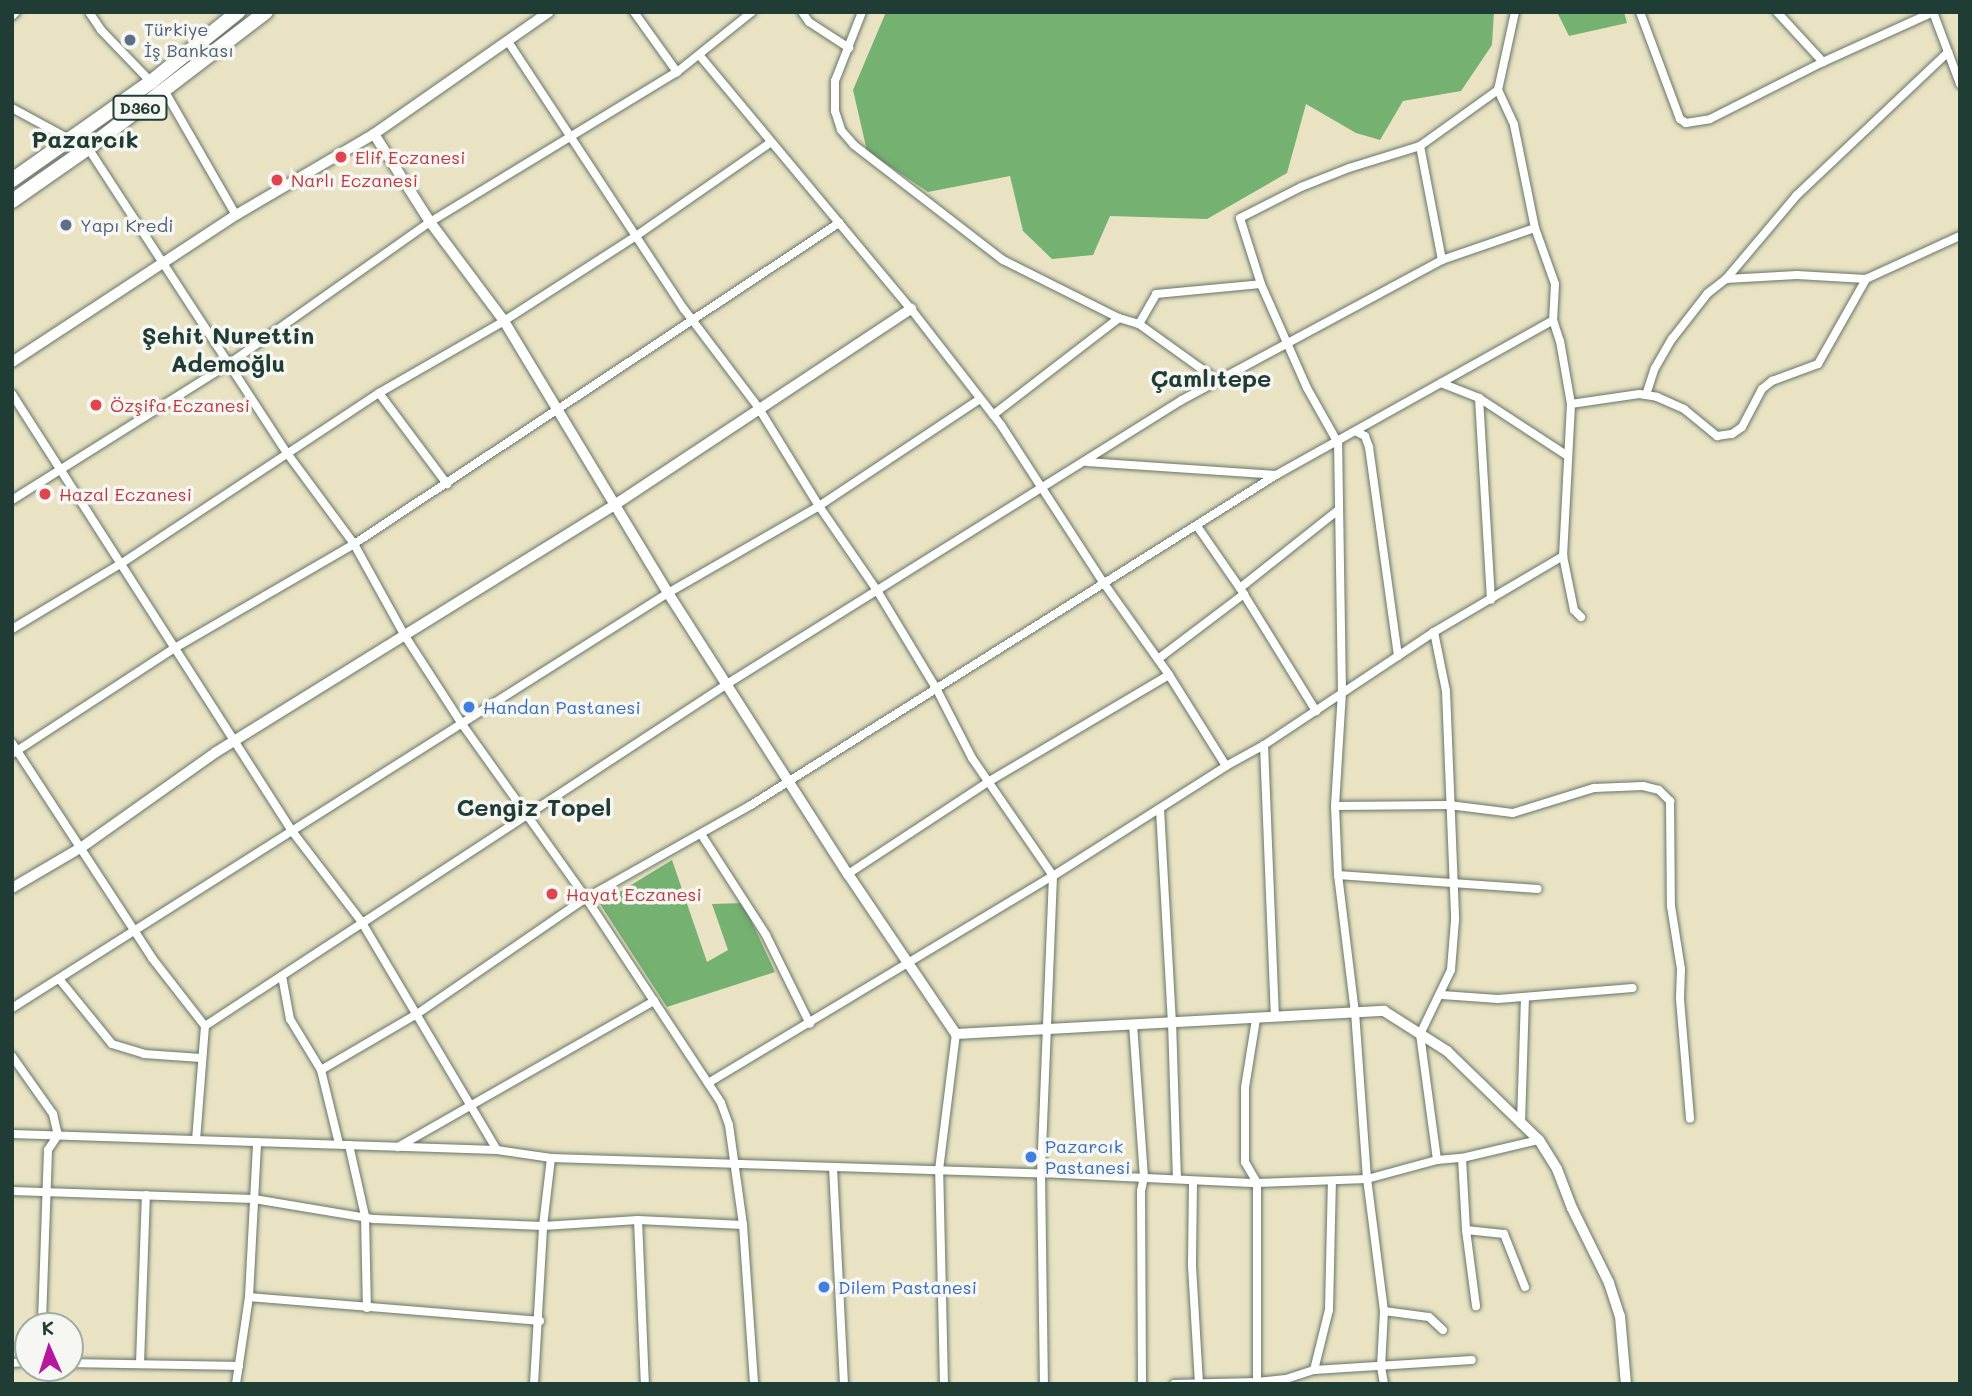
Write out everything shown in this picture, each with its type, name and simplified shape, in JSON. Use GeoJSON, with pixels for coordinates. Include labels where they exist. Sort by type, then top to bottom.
{"type":"FeatureCollection","features":[{"type":"Feature","properties":{"kind":"highway","name":"D360"},"geometry":{"type":"LineString","coordinates":[[12,180],[150,82],[238,12]]}},
{"type":"Feature","properties":{"kind":"highway","name":"D360"},"geometry":{"type":"LineString","coordinates":[[12,201],[88,148],[266,12]]}},
{"type":"Feature","properties":{"kind":"street"},"geometry":{"type":"LineString","coordinates":[[12,16],[16,12]]}},
{"type":"Feature","properties":{"kind":"street"},"geometry":{"type":"LineString","coordinates":[[89,12],[101,30],[150,82]]}},
{"type":"Feature","properties":{"kind":"street"},"geometry":{"type":"LineString","coordinates":[[634,12],[677,72]]}},
{"type":"Feature","properties":{"kind":"street"},"geometry":{"type":"LineString","coordinates":[[12,500],[230,363],[430,222],[677,72],[752,12]]}},
{"type":"Feature","properties":{"kind":"street"},"geometry":{"type":"LineString","coordinates":[[802,12],[809,22],[849,48]]}},
{"type":"Feature","properties":{"kind":"street"},"geometry":{"type":"LineString","coordinates":[[862,12],[835,81],[835,111],[841,130],[855,145],[1003,260],[1119,318],[1139,324],[1217,380]]}},
{"type":"Feature","properties":{"kind":"street"},"geometry":{"type":"LineString","coordinates":[[1515,12],[1498,90],[1514,125],[1535,228],[1555,284],[1553,320],[1560,341],[1571,404],[1566,455],[1563,556],[1574,610],[1581,617]]}},
{"type":"Feature","properties":{"kind":"street"},"geometry":{"type":"LineString","coordinates":[[1640,12],[1680,119],[1686,123],[1710,119],[1823,62],[1933,12],[1960,85]]}},
{"type":"Feature","properties":{"kind":"street"},"geometry":{"type":"LineString","coordinates":[[1777,12],[1823,62]]}},
{"type":"Feature","properties":{"kind":"street"},"geometry":{"type":"LineString","coordinates":[[12,362],[236,215],[374,134],[509,43],[547,13]]}},
{"type":"Feature","properties":{"kind":"street"},"geometry":{"type":"LineString","coordinates":[[509,43],[693,320],[758,407],[819,506],[878,592],[936,688],[972,758],[1053,876],[1041,1173],[1044,1384]]}},
{"type":"Feature","properties":{"kind":"street"},"geometry":{"type":"LineString","coordinates":[[1646,395],[1655,368],[1672,339],[1708,293],[1726,279],[1797,195],[1948,52]]}},
{"type":"Feature","properties":{"kind":"street"},"geometry":{"type":"LineString","coordinates":[[699,56],[911,309],[993,415],[1169,675],[1226,766]]}},
{"type":"Feature","properties":{"kind":"street"},"geometry":{"type":"LineString","coordinates":[[164,90],[236,215]]}},
{"type":"Feature","properties":{"kind":"street"},"geometry":{"type":"LineString","coordinates":[[1384,1384],[1381,1367],[1384,1311],[1367,1179],[1355,1013],[1338,875],[1335,806],[1342,693],[1338,443],[1288,345],[1261,284],[1240,218],[1301,187],[1349,168],[1420,146],[1498,90]]}},
{"type":"Feature","properties":{"kind":"street"},"geometry":{"type":"LineString","coordinates":[[12,108],[69,139]]}},
{"type":"Feature","properties":{"kind":"street"},"geometry":{"type":"LineString","coordinates":[[374,134],[430,222],[503,321],[616,503],[668,593],[848,874],[956,1034],[939,1170],[944,1384]]}},
{"type":"Feature","properties":{"kind":"street"},"geometry":{"type":"LineString","coordinates":[[12,629],[122,563],[379,393],[503,321],[636,236],[770,144]]}},
{"type":"Feature","properties":{"kind":"street"},"geometry":{"type":"LineString","coordinates":[[1420,146],[1442,260]]}},
{"type":"Feature","properties":{"kind":"street"},"geometry":{"type":"LineString","coordinates":[[88,148],[286,453],[354,544],[405,636],[462,724],[586,898],[708,1083],[725,1114],[736,1164],[743,1224],[754,1384]]}},
{"type":"Feature","properties":{"kind":"street"},"geometry":{"type":"LineString","coordinates":[[15,753],[173,649],[354,544],[559,411],[839,223]]}},
{"type":"Feature","properties":{"kind":"street"},"geometry":{"type":"LineString","coordinates":[[205,1026],[361,921],[727,684],[1217,380],[1288,345],[1442,260],[1535,228]]}},
{"type":"Feature","properties":{"kind":"street"},"geometry":{"type":"LineString","coordinates":[[1726,279],[1797,275],[1866,279],[1960,236]]}},
{"type":"Feature","properties":{"kind":"street"},"geometry":{"type":"LineString","coordinates":[[1571,404],[1646,395],[1684,409],[1717,436],[1732,434],[1742,427],[1762,389],[1772,381],[1818,364],[1866,279]]}},
{"type":"Feature","properties":{"kind":"street"},"geometry":{"type":"LineString","coordinates":[[1139,324],[1156,295],[1261,284]]}},
{"type":"Feature","properties":{"kind":"street"},"geometry":{"type":"LineString","coordinates":[[12,888],[82,847],[233,742],[616,503],[758,407],[911,309]]}},
{"type":"Feature","properties":{"kind":"street"},"geometry":{"type":"LineString","coordinates":[[993,415],[1119,318]]}},
{"type":"Feature","properties":{"kind":"street"},"geometry":{"type":"LineString","coordinates":[[321,1070],[417,1014],[586,898],[789,781],[1276,475],[1338,443],[1553,320]]}},
{"type":"Feature","properties":{"kind":"street"},"geometry":{"type":"LineString","coordinates":[[1441,383],[1479,398],[1566,455]]}},
{"type":"Feature","properties":{"kind":"street"},"geometry":{"type":"LineString","coordinates":[[379,393],[447,484]]}},
{"type":"Feature","properties":{"kind":"street"},"geometry":{"type":"LineString","coordinates":[[12,394],[122,563],[233,742],[292,831],[361,921],[497,1150]]}},
{"type":"Feature","properties":{"kind":"street"},"geometry":{"type":"LineString","coordinates":[[1479,398],[1491,600]]}},
{"type":"Feature","properties":{"kind":"street"},"geometry":{"type":"LineString","coordinates":[[12,1008],[668,593],[819,506],[980,399]]}},
{"type":"Feature","properties":{"kind":"street"},"geometry":{"type":"LineString","coordinates":[[1357,432],[1365,436],[1369,447],[1398,656]]}},
{"type":"Feature","properties":{"kind":"street"},"geometry":{"type":"LineString","coordinates":[[1087,462],[1276,475]]}},
{"type":"Feature","properties":{"kind":"street"},"geometry":{"type":"LineString","coordinates":[[1158,660],[1337,511]]}},
{"type":"Feature","properties":{"kind":"street"},"geometry":{"type":"LineString","coordinates":[[1197,526],[1242,591],[1316,710]]}},
{"type":"Feature","properties":{"kind":"street"},"geometry":{"type":"LineString","coordinates":[[708,1083],[1053,876],[1226,766],[1264,745],[1434,632],[1563,556]]}},
{"type":"Feature","properties":{"kind":"street"},"geometry":{"type":"LineString","coordinates":[[1434,632],[1446,691],[1455,920],[1451,970],[1442,995],[1420,1034],[1437,1160]]}},
{"type":"Feature","properties":{"kind":"street"},"geometry":{"type":"LineString","coordinates":[[848,874],[988,782],[1169,675]]}},
{"type":"Feature","properties":{"kind":"street"},"geometry":{"type":"LineString","coordinates":[[12,743],[15,753],[82,847],[134,930],[205,1026],[196,1140]]}},
{"type":"Feature","properties":{"kind":"street"},"geometry":{"type":"LineString","coordinates":[[1264,745],[1275,1016]]}},
{"type":"Feature","properties":{"kind":"street"},"geometry":{"type":"LineString","coordinates":[[1335,806],[1449,805],[1513,813],[1594,788],[1643,786],[1660,790],[1670,801],[1674,884],[1671,906],[1681,969],[1680,999],[1690,1119]]}},
{"type":"Feature","properties":{"kind":"street"},"geometry":{"type":"LineString","coordinates":[[1160,809],[1172,1021],[1177,1179]]}},
{"type":"Feature","properties":{"kind":"street"},"geometry":{"type":"LineString","coordinates":[[701,834],[766,935],[810,1024]]}},
{"type":"Feature","properties":{"kind":"street"},"geometry":{"type":"LineString","coordinates":[[1338,875],[1538,889]]}},
{"type":"Feature","properties":{"kind":"street"},"geometry":{"type":"LineString","coordinates":[[282,976],[290,1019],[321,1070],[339,1144]]}},
{"type":"Feature","properties":{"kind":"street"},"geometry":{"type":"LineString","coordinates":[[60,979],[112,1044],[144,1054],[201,1058]]}},
{"type":"Feature","properties":{"kind":"street"},"geometry":{"type":"LineString","coordinates":[[1442,995],[1498,999],[1633,988]]}},
{"type":"Feature","properties":{"kind":"street"},"geometry":{"type":"LineString","coordinates":[[1521,1125],[1525,997]]}},
{"type":"Feature","properties":{"kind":"street"},"geometry":{"type":"LineString","coordinates":[[398,1147],[654,1001]]}},
{"type":"Feature","properties":{"kind":"street"},"geometry":{"type":"LineString","coordinates":[[956,1034],[1384,1011],[1447,1051],[1539,1140],[1557,1169],[1572,1208],[1609,1283],[1620,1316],[1626,1384]]}},
{"type":"Feature","properties":{"kind":"street"},"geometry":{"type":"LineString","coordinates":[[1256,1019],[1245,1088],[1245,1162],[1257,1183],[1257,1382]]}},
{"type":"Feature","properties":{"kind":"street"},"geometry":{"type":"LineString","coordinates":[[1133,1024],[1144,1177],[1141,1191],[1142,1384]]}},
{"type":"Feature","properties":{"kind":"street"},"geometry":{"type":"LineString","coordinates":[[12,1056],[53,1114],[58,1135],[48,1150],[42,1312]]}},
{"type":"Feature","properties":{"kind":"street"},"geometry":{"type":"LineString","coordinates":[[12,1134],[497,1150],[551,1158],[1041,1173],[1257,1183],[1367,1179],[1437,1160],[1462,1158],[1539,1140]]}},
{"type":"Feature","properties":{"kind":"street"},"geometry":{"type":"LineString","coordinates":[[236,1384],[249,1297],[257,1142]]}},
{"type":"Feature","properties":{"kind":"street"},"geometry":{"type":"LineString","coordinates":[[349,1145],[365,1216],[367,1308]]}},
{"type":"Feature","properties":{"kind":"street"},"geometry":{"type":"LineString","coordinates":[[534,1384],[540,1321],[543,1226],[551,1158]]}},
{"type":"Feature","properties":{"kind":"street"},"geometry":{"type":"LineString","coordinates":[[1462,1158],[1466,1230],[1476,1306]]}},
{"type":"Feature","properties":{"kind":"street"},"geometry":{"type":"LineString","coordinates":[[833,1167],[844,1384]]}},
{"type":"Feature","properties":{"kind":"street"},"geometry":{"type":"LineString","coordinates":[[1194,1181],[1192,1266],[1199,1382]]}},
{"type":"Feature","properties":{"kind":"street"},"geometry":{"type":"LineString","coordinates":[[1314,1370],[1329,1310],[1332,1182]]}},
{"type":"Feature","properties":{"kind":"street"},"geometry":{"type":"LineString","coordinates":[[12,1191],[254,1199],[365,1216],[543,1226],[638,1220],[743,1224]]}},
{"type":"Feature","properties":{"kind":"street"},"geometry":{"type":"LineString","coordinates":[[140,1364],[146,1195]]}},
{"type":"Feature","properties":{"kind":"street"},"geometry":{"type":"LineString","coordinates":[[638,1220],[645,1384]]}},
{"type":"Feature","properties":{"kind":"street"},"geometry":{"type":"LineString","coordinates":[[1466,1230],[1504,1234],[1525,1287]]}},
{"type":"Feature","properties":{"kind":"street"},"geometry":{"type":"LineString","coordinates":[[249,1297],[540,1321]]}},
{"type":"Feature","properties":{"kind":"street"},"geometry":{"type":"LineString","coordinates":[[1384,1311],[1429,1317],[1444,1330]]}},
{"type":"Feature","properties":{"kind":"street"},"geometry":{"type":"LineString","coordinates":[[1174,1384],[1286,1382],[1314,1370],[1472,1360]]}},
{"type":"Feature","properties":{"kind":"street"},"geometry":{"type":"LineString","coordinates":[[84,1363],[239,1366]]}},
{"type":"Feature","properties":{"kind":"green space"},"geometry":{"type":"Polygon","coordinates":[[[886,12],[1494,12],[1492,45],[1461,91],[1403,101],[1380,140],[1356,133],[1306,104],[1287,173],[1207,219],[1110,216],[1093,255],[1052,259],[1023,231],[1010,176],[928,192],[867,151],[853,90],[886,12]]]}},
{"type":"Feature","properties":{"kind":"green space"},"geometry":{"type":"Polygon","coordinates":[[[1557,12],[1624,12],[1627,23],[1569,36],[1557,12]]]}},
{"type":"Feature","properties":{"kind":"green space"},"geometry":{"type":"Polygon","coordinates":[[[672,860],[707,962],[728,950],[712,904],[743,903],[775,972],[667,1007],[600,904],[672,860]]]}},
{"type":"Feature","properties":{"kind":"place","name":"Türkiye İş Bankası"},"geometry":{"type":"Point","coordinates":[130,40]}},
{"type":"Feature","properties":{"kind":"place","name":"Elif Eczanesi"},"geometry":{"type":"Point","coordinates":[341,157]}},
{"type":"Feature","properties":{"kind":"place","name":"Narlı Eczanesi"},"geometry":{"type":"Point","coordinates":[277,180]}},
{"type":"Feature","properties":{"kind":"place","name":"Yapı Kredi"},"geometry":{"type":"Point","coordinates":[66,225]}},
{"type":"Feature","properties":{"kind":"place","name":"Özşifa Eczanesi"},"geometry":{"type":"Point","coordinates":[96,405]}},
{"type":"Feature","properties":{"kind":"place","name":"Hazal Eczanesi"},"geometry":{"type":"Point","coordinates":[45,494]}},
{"type":"Feature","properties":{"kind":"place","name":"Handan Pastanesi"},"geometry":{"type":"Point","coordinates":[469,707]}},
{"type":"Feature","properties":{"kind":"place","name":"Hayat Eczanesi"},"geometry":{"type":"Point","coordinates":[552,894]}},
{"type":"Feature","properties":{"kind":"place","name":"Pazarcık Pastanesi"},"geometry":{"type":"Point","coordinates":[1031,1157]}},
{"type":"Feature","properties":{"kind":"place","name":"Dilem Pastanesi"},"geometry":{"type":"Point","coordinates":[824,1287]}},
{"type":"Feature","properties":{"kind":"district","name":"Pazarcık"},"geometry":{"type":"Point","coordinates":[85,139]}},
{"type":"Feature","properties":{"kind":"district","name":"Şehit Nurettin Ademoğlu"},"geometry":{"type":"Point","coordinates":[228,349]}},
{"type":"Feature","properties":{"kind":"district","name":"Çamlıtepe"},"geometry":{"type":"Point","coordinates":[1211,378]}},
{"type":"Feature","properties":{"kind":"district","name":"Cengiz Topel"},"geometry":{"type":"Point","coordinates":[534,807]}}]}
